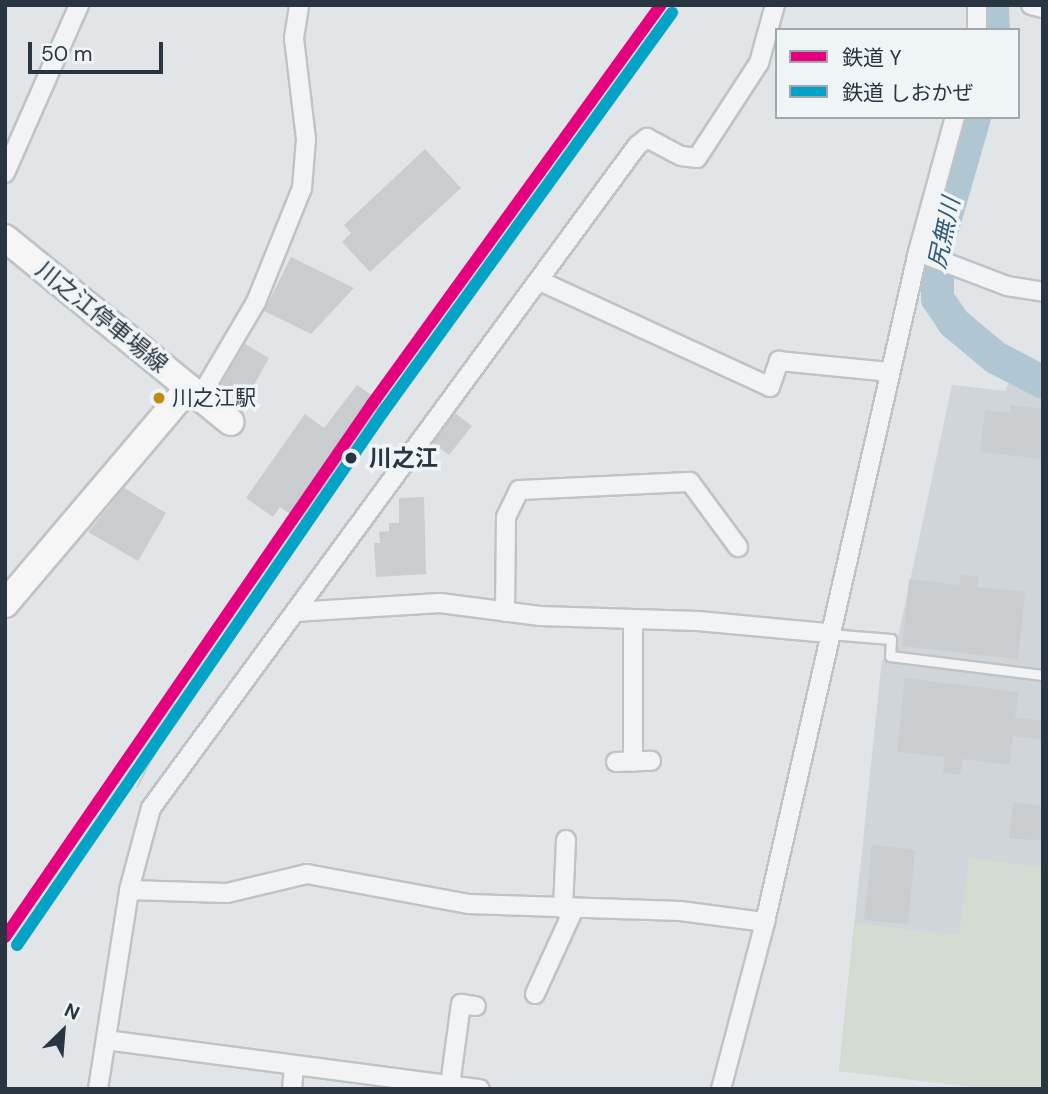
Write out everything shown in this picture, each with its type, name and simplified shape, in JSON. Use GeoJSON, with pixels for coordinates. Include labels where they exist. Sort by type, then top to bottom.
{"type":"FeatureCollection","features":[{"type":"Feature","properties":{"kind":"street"},"geometry":{"type":"LineString","coordinates":[[5,173],[79,5]]}},
{"type":"Feature","properties":{"kind":"street"},"geometry":{"type":"LineString","coordinates":[[5,604],[194,393],[256,303],[302,188],[306,139],[294,38],[299,5]]}},
{"type":"Feature","properties":{"kind":"street"},"geometry":{"type":"LineString","coordinates":[[98,1089],[128,890],[151,808],[647,138],[681,156],[697,158],[759,63],[775,5]]}},
{"type":"Feature","properties":{"kind":"street"},"geometry":{"type":"LineString","coordinates":[[977,5],[977,28]]}},
{"type":"Feature","properties":{"kind":"street"},"geometry":{"type":"LineString","coordinates":[[1031,5],[1043,8]]}},
{"type":"Feature","properties":{"kind":"street"},"geometry":{"type":"LineString","coordinates":[[721,1089],[765,922],[828,634],[918,251],[954,119]]}},
{"type":"Feature","properties":{"kind":"street","name":"川之江停車場線"},"geometry":{"type":"LineString","coordinates":[[5,238],[231,422]]}},
{"type":"Feature","properties":{"kind":"street"},"geometry":{"type":"LineString","coordinates":[[918,251],[951,267],[1043,292]]}},
{"type":"Feature","properties":{"kind":"street"},"geometry":{"type":"LineString","coordinates":[[542,282],[770,387],[779,361],[889,372]]}},
{"type":"Feature","properties":{"kind":"street"},"geometry":{"type":"LineString","coordinates":[[505,612],[506,517],[519,490],[690,481],[737,547]]}},
{"type":"Feature","properties":{"kind":"street"},"geometry":{"type":"LineString","coordinates":[[295,612],[417,602],[505,612],[828,634]]}},
{"type":"Feature","properties":{"kind":"street"},"geometry":{"type":"LineString","coordinates":[[632,620],[633,762]]}},
{"type":"Feature","properties":{"kind":"street"},"geometry":{"type":"LineString","coordinates":[[536,994],[568,909],[566,840]]}},
{"type":"Feature","properties":{"kind":"street"},"geometry":{"type":"LineString","coordinates":[[128,890],[227,893],[307,874],[469,904],[680,911],[765,922]]}},
{"type":"Feature","properties":{"kind":"street"},"geometry":{"type":"LineString","coordinates":[[450,1085],[461,1004],[476,1006]]}},
{"type":"Feature","properties":{"kind":"street"},"geometry":{"type":"LineString","coordinates":[[106,1040],[294,1068],[480,1089]]}},
{"type":"Feature","properties":{"kind":"street"},"geometry":{"type":"LineString","coordinates":[[292,1089],[294,1068]]}},
{"type":"Feature","properties":{"kind":"lane"},"geometry":{"type":"LineString","coordinates":[[828,634],[891,639],[890,656],[1043,675]]}},
{"type":"Feature","properties":{"kind":"shaded area"},"geometry":{"type":"Polygon","coordinates":[[[1012,374],[1043,389],[1043,670],[895,651],[952,385],[1005,391],[1012,374]]]}},
{"type":"Feature","properties":{"kind":"shaded area"},"geometry":{"type":"Polygon","coordinates":[[[882,659],[1043,679],[1043,1089],[992,1089],[839,1071],[882,659]]]}},
{"type":"Feature","properties":{"kind":"shaded area"},"geometry":{"type":"Polygon","coordinates":[[[969,858],[1043,867],[1043,1089],[992,1089],[839,1071],[854,923],[959,935],[969,858]]]}},
{"type":"Feature","properties":{"kind":"building"},"geometry":{"type":"Polygon","coordinates":[[[425,149],[461,188],[370,272],[342,242],[351,233],[344,225],[425,149]]]}},
{"type":"Feature","properties":{"kind":"building"},"geometry":{"type":"Polygon","coordinates":[[[291,257],[354,288],[311,334],[264,311],[291,257]]]}},
{"type":"Feature","properties":{"kind":"building"},"geometry":{"type":"Polygon","coordinates":[[[245,344],[269,358],[246,399],[221,384],[245,344]]]}},
{"type":"Feature","properties":{"kind":"building"},"geometry":{"type":"Polygon","coordinates":[[[357,385],[389,407],[306,525],[280,507],[273,517],[246,498],[305,414],[324,428],[357,385]]]}},
{"type":"Feature","properties":{"kind":"building"},"geometry":{"type":"Polygon","coordinates":[[[1011,405],[1043,409],[1043,459],[980,452],[985,410],[1010,413],[1011,405]]]}},
{"type":"Feature","properties":{"kind":"building"},"geometry":{"type":"Polygon","coordinates":[[[455,413],[472,426],[449,455],[433,443],[455,413]]]}},
{"type":"Feature","properties":{"kind":"building"},"geometry":{"type":"Polygon","coordinates":[[[124,488],[166,513],[138,561],[88,532],[124,488]]]}},
{"type":"Feature","properties":{"kind":"building"},"geometry":{"type":"Polygon","coordinates":[[[424,497],[426,574],[376,577],[374,543],[380,543],[379,532],[389,531],[389,523],[399,523],[399,498],[424,497]]]}},
{"type":"Feature","properties":{"kind":"building"},"geometry":{"type":"Polygon","coordinates":[[[961,575],[979,577],[977,587],[1025,592],[1018,659],[902,646],[909,579],[959,585],[961,575]]]}},
{"type":"Feature","properties":{"kind":"building"},"geometry":{"type":"Polygon","coordinates":[[[905,678],[1019,692],[1015,718],[1043,721],[1043,740],[1013,736],[1009,765],[963,759],[960,775],[943,773],[945,757],[897,752],[905,678]]]}},
{"type":"Feature","properties":{"kind":"building"},"geometry":{"type":"Polygon","coordinates":[[[1013,802],[1043,806],[1043,841],[1009,838],[1013,802]]]}},
{"type":"Feature","properties":{"kind":"building"},"geometry":{"type":"Polygon","coordinates":[[[872,845],[915,850],[908,924],[864,920],[872,845]]]}},
{"type":"Feature","properties":{"kind":"waterway","name":"尻無川"},"geometry":{"type":"LineString","coordinates":[[992,5],[993,28]]}},
{"type":"Feature","properties":{"kind":"waterway","name":"尻無川"},"geometry":{"type":"LineString","coordinates":[[973,119],[937,245],[937,298],[953,322],[995,357],[1043,382]]}},
{"type":"Feature","properties":{"kind":"railway"},"geometry":{"type":"LineString","coordinates":[[134,786],[177,705]]}},
{"type":"Feature","properties":{"kind":"rail line","name":"Y"},"geometry":{"type":"LineString","coordinates":[[5,937],[372,404],[661,5]]}},
{"type":"Feature","properties":{"kind":"rail line","name":"しおかぜ"},"geometry":{"type":"LineString","coordinates":[[17,945],[383,412],[672,13]]}},
{"type":"Feature","properties":{"kind":"place","name":"川之江駅"},"geometry":{"type":"Point","coordinates":[159,398]}},
{"type":"Feature","properties":{"kind":"place","name":"川之江"},"geometry":{"type":"Point","coordinates":[351,458]}}]}
